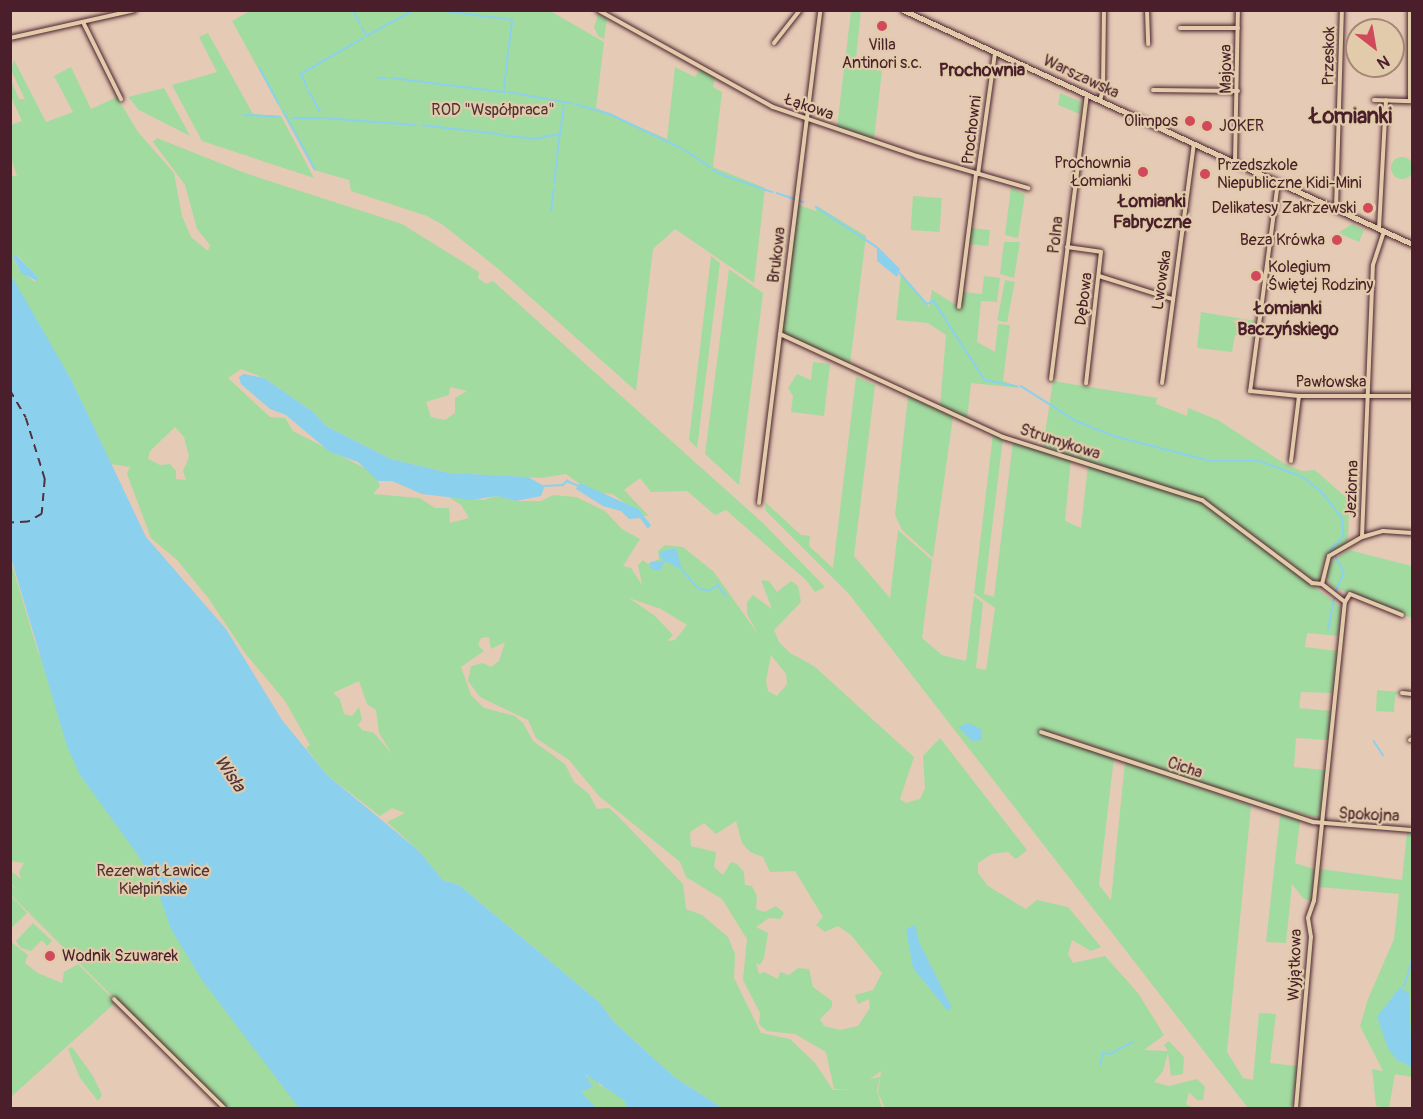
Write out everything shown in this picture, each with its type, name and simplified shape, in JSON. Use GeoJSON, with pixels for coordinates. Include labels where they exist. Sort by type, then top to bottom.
{"type":"FeatureCollection","features":[{"type":"Feature","properties":{"kind":"street"},"geometry":{"type":"LineString","coordinates":[[10,38],[135,10]]}},
{"type":"Feature","properties":{"kind":"street","name":"Łąkowa"},"geometry":{"type":"LineString","coordinates":[[598,10],[772,107],[806,120],[1028,188]]}},
{"type":"Feature","properties":{"kind":"street"},"geometry":{"type":"LineString","coordinates":[[774,43],[800,10]]}},
{"type":"Feature","properties":{"kind":"street","name":"Brukowa"},"geometry":{"type":"LineString","coordinates":[[759,503],[820,10]]}},
{"type":"Feature","properties":{"kind":"street","name":"Warszawska"},"geometry":{"type":"LineString","coordinates":[[903,10],[1413,244]]}},
{"type":"Feature","properties":{"kind":"street"},"geometry":{"type":"LineString","coordinates":[[1100,100],[1103,90],[1104,10]]}},
{"type":"Feature","properties":{"kind":"street"},"geometry":{"type":"LineString","coordinates":[[1147,10],[1148,44]]}},
{"type":"Feature","properties":{"kind":"street","name":"Majowa"},"geometry":{"type":"LineString","coordinates":[[1235,162],[1238,10]]}},
{"type":"Feature","properties":{"kind":"street","name":"Przeskok"},"geometry":{"type":"LineString","coordinates":[[1336,209],[1342,10]]}},
{"type":"Feature","properties":{"kind":"street"},"geometry":{"type":"LineString","coordinates":[[1374,100],[1411,101],[1410,10]]}},
{"type":"Feature","properties":{"kind":"street"},"geometry":{"type":"LineString","coordinates":[[83,22],[121,99]]}},
{"type":"Feature","properties":{"kind":"street"},"geometry":{"type":"LineString","coordinates":[[1180,28],[1238,28]]}},
{"type":"Feature","properties":{"kind":"street","name":"Prochowni"},"geometry":{"type":"LineString","coordinates":[[959,307],[995,53]]}},
{"type":"Feature","properties":{"kind":"street"},"geometry":{"type":"LineString","coordinates":[[1152,90],[1238,91]]}},
{"type":"Feature","properties":{"kind":"street","name":"Polna"},"geometry":{"type":"LineString","coordinates":[[1051,379],[1087,95]]}},
{"type":"Feature","properties":{"kind":"street","name":"Jeziorna"},"geometry":{"type":"LineString","coordinates":[[1322,584],[1329,556],[1362,537],[1373,265],[1382,230],[1386,100]]}},
{"type":"Feature","properties":{"kind":"street","name":"Lwowska"},"geometry":{"type":"LineString","coordinates":[[1162,383],[1194,144]]}},
{"type":"Feature","properties":{"kind":"street","name":"Pawłowska"},"geometry":{"type":"LineString","coordinates":[[1278,182],[1250,391],[1299,396],[1368,394],[1413,396]]}},
{"type":"Feature","properties":{"kind":"street","name":"Dębowa"},"geometry":{"type":"LineString","coordinates":[[1067,247],[1101,252],[1086,383]]}},
{"type":"Feature","properties":{"kind":"street"},"geometry":{"type":"LineString","coordinates":[[1099,276],[1172,299]]}},
{"type":"Feature","properties":{"kind":"street","name":"Strumykowa"},"geometry":{"type":"LineString","coordinates":[[780,334],[1004,437],[1202,500],[1312,583],[1322,584]]}},
{"type":"Feature","properties":{"kind":"street"},"geometry":{"type":"LineString","coordinates":[[1291,461],[1299,396]]}},
{"type":"Feature","properties":{"kind":"street"},"geometry":{"type":"LineString","coordinates":[[1362,537],[1383,531],[1413,532]]}},
{"type":"Feature","properties":{"kind":"street"},"geometry":{"type":"LineString","coordinates":[[1322,584],[1345,602]]}},
{"type":"Feature","properties":{"kind":"street"},"geometry":{"type":"LineString","coordinates":[[1323,824],[1345,602],[1350,594],[1402,615]]}},
{"type":"Feature","properties":{"kind":"street"},"geometry":{"type":"LineString","coordinates":[[1402,693],[1413,694]]}},
{"type":"Feature","properties":{"kind":"street","name":"Cicha"},"geometry":{"type":"LineString","coordinates":[[1041,732],[1323,824]]}},
{"type":"Feature","properties":{"kind":"street","name":"Spokojna"},"geometry":{"type":"LineString","coordinates":[[1323,824],[1413,830]]}},
{"type":"Feature","properties":{"kind":"street","name":"Wyjątkowa"},"geometry":{"type":"LineString","coordinates":[[1296,1108],[1311,937],[1308,918],[1314,901],[1323,824]]}},
{"type":"Feature","properties":{"kind":"street"},"geometry":{"type":"LineString","coordinates":[[114,999],[224,1108]]}},
{"type":"Feature","properties":{"kind":"green space","name":"ROD \"Współpraca\""},"geometry":{"type":"Polygon","coordinates":[[[250,11],[550,11],[604,42],[596,108],[667,139],[675,67],[695,77],[700,69],[715,78],[713,87],[722,92],[713,167],[765,188],[754,283],[675,229],[653,249],[636,391],[501,271],[443,225],[427,216],[351,191],[349,180],[314,170],[232,21],[250,11]]]}},
{"type":"Feature","properties":{"kind":"green space"},"geometry":{"type":"Polygon","coordinates":[[[851,11],[861,11],[855,67],[882,71],[874,139],[837,127],[851,11]]]}},
{"type":"Feature","properties":{"kind":"green space"},"geometry":{"type":"Polygon","coordinates":[[[598,15],[607,18],[604,39],[598,36],[594,27],[598,15]]]}},
{"type":"Feature","properties":{"kind":"green space"},"geometry":{"type":"Polygon","coordinates":[[[208,33],[253,114],[281,116],[314,178],[202,141],[172,85],[217,72],[199,37],[208,33]]]}},
{"type":"Feature","properties":{"kind":"green space"},"geometry":{"type":"Polygon","coordinates":[[[14,60],[46,122],[73,112],[54,76],[71,67],[91,109],[117,97],[138,132],[174,173],[182,216],[191,237],[208,251],[210,245],[197,229],[185,185],[153,142],[157,138],[245,173],[402,224],[479,272],[478,278],[486,284],[493,281],[764,524],[825,587],[815,592],[806,580],[726,510],[715,515],[687,491],[651,492],[640,478],[624,490],[649,516],[644,516],[612,494],[592,493],[566,474],[541,478],[449,473],[391,459],[326,426],[312,411],[264,378],[241,369],[228,378],[270,417],[285,418],[293,431],[374,473],[380,486],[373,494],[420,498],[435,508],[449,508],[450,523],[469,518],[461,505],[449,497],[484,500],[496,496],[516,501],[541,501],[553,495],[576,497],[605,511],[622,529],[640,539],[623,566],[631,568],[642,585],[638,565],[643,560],[648,564],[659,559],[658,551],[665,545],[683,547],[714,572],[758,634],[747,614],[747,602],[753,595],[772,609],[761,580],[769,581],[777,592],[791,581],[798,586],[801,602],[774,630],[779,642],[790,653],[814,666],[914,757],[900,799],[906,803],[920,799],[925,788],[923,756],[940,738],[1027,850],[1016,859],[1008,852],[992,854],[978,863],[978,873],[988,886],[1026,909],[1037,900],[1068,907],[1101,947],[1091,951],[1072,940],[1068,954],[1073,963],[1105,956],[1138,993],[1164,1035],[1144,1050],[1168,1051],[1164,1045],[1169,1041],[1184,1057],[1183,1074],[1171,1076],[1168,1053],[1163,1071],[1154,1082],[1169,1086],[1197,1079],[1205,1087],[1203,1100],[1197,1100],[1189,1092],[1186,1104],[1193,1108],[885,1108],[878,1093],[881,1071],[870,1079],[880,1077],[877,1091],[882,1108],[722,1108],[673,1076],[614,1022],[599,1002],[459,885],[443,880],[418,850],[387,822],[405,813],[392,808],[380,816],[327,775],[306,748],[310,745],[285,701],[245,653],[209,599],[177,560],[151,538],[127,474],[130,467],[111,464],[72,381],[22,299],[11,275],[11,176],[17,176],[11,158],[10,125],[22,121],[11,97],[11,81],[19,99],[25,99],[11,70],[14,60]],[[17,255],[13,258],[19,270],[35,282],[37,276],[17,255]],[[450,387],[449,395],[426,402],[431,417],[445,420],[455,413],[455,398],[467,391],[450,387]],[[175,427],[150,451],[148,459],[160,465],[170,464],[176,471],[176,479],[186,480],[183,471],[189,457],[184,437],[175,427]],[[629,598],[655,616],[673,635],[667,641],[675,640],[687,625],[661,609],[629,598]],[[489,637],[481,638],[478,645],[484,651],[461,667],[471,695],[484,708],[515,716],[523,723],[533,741],[565,764],[574,782],[589,794],[597,809],[609,808],[683,884],[686,909],[702,915],[728,937],[735,954],[734,978],[761,1033],[790,1039],[815,1063],[833,1090],[850,1089],[834,1089],[826,1052],[795,1034],[767,1031],[759,1024],[760,1013],[743,980],[747,939],[722,899],[686,877],[680,862],[599,796],[569,760],[536,738],[528,720],[480,697],[468,681],[471,666],[483,663],[491,667],[499,661],[505,642],[491,649],[489,637]],[[771,655],[766,681],[768,691],[777,696],[787,684],[786,674],[771,655]],[[359,681],[333,693],[340,699],[344,714],[352,716],[359,707],[362,719],[358,725],[362,730],[374,733],[392,754],[379,733],[376,710],[367,704],[359,681]],[[736,821],[716,834],[704,823],[690,832],[691,846],[716,852],[714,867],[723,875],[731,862],[737,864],[744,872],[745,885],[752,886],[757,896],[756,909],[765,912],[776,906],[784,913],[780,919],[769,918],[756,927],[768,933],[764,958],[760,965],[756,963],[759,974],[764,972],[778,979],[780,972],[789,975],[798,968],[809,969],[813,987],[832,1001],[832,1007],[820,1019],[824,1026],[840,1030],[858,1026],[870,1008],[869,999],[858,1004],[855,995],[873,990],[882,973],[851,935],[838,926],[825,932],[816,925],[823,917],[795,871],[770,872],[763,857],[750,852],[742,843],[736,821]]]}},
{"type":"Feature","properties":{"kind":"green space"},"geometry":{"type":"Polygon","coordinates":[[[164,88],[190,136],[139,110],[128,97],[164,88]]]}},
{"type":"Feature","properties":{"kind":"green space"},"geometry":{"type":"Polygon","coordinates":[[[1060,93],[1081,102],[1080,114],[1058,105],[1060,93]]]}},
{"type":"Feature","properties":{"kind":"green space"},"geometry":{"type":"Polygon","coordinates":[[[1398,157],[1406,157],[1413,164],[1413,172],[1406,179],[1398,179],[1391,172],[1391,164],[1398,157]]]}},
{"type":"Feature","properties":{"kind":"green space"},"geometry":{"type":"Polygon","coordinates":[[[1011,187],[1025,195],[1018,238],[1005,235],[1011,187]]]}},
{"type":"Feature","properties":{"kind":"green space"},"geometry":{"type":"Polygon","coordinates":[[[913,196],[942,198],[940,232],[911,230],[913,196]]]}},
{"type":"Feature","properties":{"kind":"green space"},"geometry":{"type":"Polygon","coordinates":[[[798,205],[816,211],[817,206],[866,236],[850,364],[788,337],[783,331],[798,205]]]}},
{"type":"Feature","properties":{"kind":"green space"},"geometry":{"type":"Polygon","coordinates":[[[1352,224],[1364,230],[1359,242],[1338,233],[1352,224]]]}},
{"type":"Feature","properties":{"kind":"green space"},"geometry":{"type":"Polygon","coordinates":[[[971,228],[990,230],[988,246],[969,244],[971,228]]]}},
{"type":"Feature","properties":{"kind":"green space"},"geometry":{"type":"Polygon","coordinates":[[[1004,242],[1020,242],[1014,278],[1000,274],[1004,242]]]}},
{"type":"Feature","properties":{"kind":"green space"},"geometry":{"type":"Polygon","coordinates":[[[711,256],[720,263],[697,448],[689,440],[711,256]]]}},
{"type":"Feature","properties":{"kind":"green space"},"geometry":{"type":"Polygon","coordinates":[[[729,269],[763,293],[739,485],[705,454],[729,269]]]}},
{"type":"Feature","properties":{"kind":"green space"},"geometry":{"type":"Polygon","coordinates":[[[901,273],[929,307],[932,290],[961,308],[963,292],[982,294],[984,276],[1000,278],[997,302],[981,301],[977,342],[995,352],[998,324],[1010,325],[1003,381],[1021,388],[971,383],[967,419],[940,406],[946,335],[928,323],[896,320],[901,273]]]}},
{"type":"Feature","properties":{"kind":"green space"},"geometry":{"type":"Polygon","coordinates":[[[1005,280],[1015,282],[1007,322],[997,320],[1005,280]]]}},
{"type":"Feature","properties":{"kind":"green space"},"geometry":{"type":"Polygon","coordinates":[[[1201,312],[1256,321],[1254,337],[1235,335],[1232,352],[1197,348],[1201,312]]]}},
{"type":"Feature","properties":{"kind":"green space"},"geometry":{"type":"Polygon","coordinates":[[[813,362],[830,364],[824,416],[791,412],[793,396],[788,388],[797,374],[811,380],[813,362]]]}},
{"type":"Feature","properties":{"kind":"green space"},"geometry":{"type":"Polygon","coordinates":[[[856,377],[875,385],[854,556],[890,598],[898,530],[932,560],[922,638],[942,655],[966,661],[974,596],[983,603],[976,668],[986,670],[995,608],[974,593],[993,434],[1003,438],[984,594],[994,597],[1013,441],[1071,459],[1065,521],[1081,528],[1088,465],[1201,501],[1341,607],[1338,636],[1307,633],[1305,647],[1337,651],[1332,693],[1301,692],[1299,708],[1331,711],[1328,740],[1296,738],[1294,767],[1325,770],[1320,818],[1265,805],[1053,732],[1060,740],[1114,758],[1099,885],[1111,900],[1125,762],[1251,806],[1227,1052],[1243,1078],[1253,1080],[1259,1013],[1276,1014],[1270,1063],[1297,1066],[1292,1108],[1248,1108],[849,594],[766,511],[765,502],[801,535],[810,536],[809,546],[833,568],[856,377]]]}},
{"type":"Feature","properties":{"kind":"green space"},"geometry":{"type":"Polygon","coordinates":[[[1053,381],[1157,398],[1156,404],[1187,416],[1188,408],[1218,420],[1285,464],[1302,471],[1315,470],[1349,500],[1348,541],[1324,558],[1319,580],[1315,581],[1202,499],[1043,447],[1053,381]]]}},
{"type":"Feature","properties":{"kind":"green space"},"geometry":{"type":"Polygon","coordinates":[[[908,396],[953,417],[933,558],[902,530],[895,515],[908,396]]]}},
{"type":"Feature","properties":{"kind":"green space"},"geometry":{"type":"Polygon","coordinates":[[[1349,550],[1412,566],[1412,618],[1331,586],[1326,574],[1329,563],[1349,550]]]}},
{"type":"Feature","properties":{"kind":"green space","name":"Rezerwat Ławice Kiełpińskie"},"geometry":{"type":"Polygon","coordinates":[[[10,558],[38,652],[455,1108],[224,1108],[12,896],[11,885],[18,891],[11,883],[11,871],[21,879],[19,872],[24,863],[10,861],[10,558]]]}},
{"type":"Feature","properties":{"kind":"green space"},"geometry":{"type":"Polygon","coordinates":[[[1377,690],[1400,692],[1395,695],[1394,712],[1376,711],[1377,690]]]}},
{"type":"Feature","properties":{"kind":"green space"},"geometry":{"type":"Polygon","coordinates":[[[1280,815],[1300,821],[1295,863],[1314,869],[1312,902],[1303,898],[1292,884],[1286,943],[1266,942],[1280,815]]]}},
{"type":"Feature","properties":{"kind":"green space"},"geometry":{"type":"Polygon","coordinates":[[[1407,832],[1412,833],[1412,1077],[1395,1074],[1389,1108],[1376,1106],[1372,1069],[1383,1071],[1360,1026],[1368,999],[1394,939],[1399,894],[1319,887],[1321,869],[1402,880],[1407,832]]]}},
{"type":"Feature","properties":{"kind":"green space"},"geometry":{"type":"Polygon","coordinates":[[[11,896],[27,913],[11,928],[11,896]]]}},
{"type":"Feature","properties":{"kind":"green space"},"geometry":{"type":"Polygon","coordinates":[[[33,923],[52,941],[47,946],[42,940],[31,951],[21,948],[16,941],[33,923]]]}},
{"type":"Feature","properties":{"kind":"green space"},"geometry":{"type":"Polygon","coordinates":[[[10,941],[28,955],[25,963],[38,973],[62,983],[64,972],[78,964],[116,1002],[11,1097],[10,941]]]}},
{"type":"Feature","properties":{"kind":"green space"},"geometry":{"type":"Polygon","coordinates":[[[72,1047],[93,1076],[102,1095],[98,1101],[80,1078],[68,1049],[72,1047]]]}},
{"type":"Feature","properties":{"kind":"green space"},"geometry":{"type":"Polygon","coordinates":[[[544,1065],[598,1079],[599,1085],[619,1093],[631,1105],[627,1108],[553,1108],[544,1065]]]}},
{"type":"Feature","properties":{"kind":"water"},"geometry":{"type":"Polygon","coordinates":[[[877,246],[900,269],[897,277],[877,261],[877,246]]]}},
{"type":"Feature","properties":{"kind":"water"},"geometry":{"type":"Polygon","coordinates":[[[15,254],[37,276],[37,281],[21,273],[13,257],[15,254]]]}},
{"type":"Feature","properties":{"kind":"water","name":"Wisła"},"geometry":{"type":"Polygon","coordinates":[[[11,275],[72,381],[146,537],[226,629],[282,720],[327,775],[418,850],[443,880],[459,885],[599,1002],[614,1022],[673,1076],[722,1108],[627,1108],[625,1101],[585,1074],[593,1087],[581,1092],[596,1108],[299,1108],[202,980],[171,929],[158,891],[140,858],[80,775],[67,746],[11,558],[11,275]]]}},
{"type":"Feature","properties":{"kind":"water"},"geometry":{"type":"Polygon","coordinates":[[[244,374],[264,378],[312,411],[326,426],[391,459],[449,473],[528,477],[544,486],[541,496],[516,501],[496,496],[472,500],[422,494],[392,481],[378,481],[358,462],[330,452],[286,415],[270,409],[241,384],[239,377],[244,374]]]}},
{"type":"Feature","properties":{"kind":"water"},"geometry":{"type":"Polygon","coordinates":[[[580,483],[638,509],[651,525],[648,529],[640,518],[629,519],[621,511],[603,506],[576,489],[580,483]]]}},
{"type":"Feature","properties":{"kind":"water"},"geometry":{"type":"Polygon","coordinates":[[[676,548],[682,570],[665,561],[660,571],[651,569],[650,562],[663,561],[659,552],[676,548]]]}},
{"type":"Feature","properties":{"kind":"water"},"geometry":{"type":"Polygon","coordinates":[[[968,723],[981,729],[982,740],[972,741],[959,727],[968,723]]]}},
{"type":"Feature","properties":{"kind":"water"},"geometry":{"type":"Polygon","coordinates":[[[915,925],[919,942],[952,1008],[947,1010],[913,968],[906,929],[915,925]]]}},
{"type":"Feature","properties":{"kind":"water"},"geometry":{"type":"Polygon","coordinates":[[[1400,987],[1409,994],[1412,1067],[1397,1060],[1388,1048],[1377,1017],[1400,987]]]}},
{"type":"Feature","properties":{"kind":"waterway"},"geometry":{"type":"LineString","coordinates":[[353,10],[360,23]]}},
{"type":"Feature","properties":{"kind":"waterway"},"geometry":{"type":"LineString","coordinates":[[362,27],[367,36],[414,10]]}},
{"type":"Feature","properties":{"kind":"waterway"},"geometry":{"type":"LineString","coordinates":[[438,10],[512,20]]}},
{"type":"Feature","properties":{"kind":"waterway"},"geometry":{"type":"LineString","coordinates":[[509,47],[512,22]]}},
{"type":"Feature","properties":{"kind":"waterway"},"geometry":{"type":"LineString","coordinates":[[307,88],[301,74],[363,38]]}},
{"type":"Feature","properties":{"kind":"waterway"},"geometry":{"type":"LineString","coordinates":[[506,74],[508,50]]}},
{"type":"Feature","properties":{"kind":"waterway"},"geometry":{"type":"LineString","coordinates":[[260,68],[279,103]]}},
{"type":"Feature","properties":{"kind":"waterway"},"geometry":{"type":"LineString","coordinates":[[504,91],[505,77]]}},
{"type":"Feature","properties":{"kind":"waterway"},"geometry":{"type":"LineString","coordinates":[[378,78],[386,78]]}},
{"type":"Feature","properties":{"kind":"waterway"},"geometry":{"type":"LineString","coordinates":[[392,78],[505,92]]}},
{"type":"Feature","properties":{"kind":"waterway"},"geometry":{"type":"LineString","coordinates":[[309,91],[320,111]]}},
{"type":"Feature","properties":{"kind":"waterway"},"geometry":{"type":"LineString","coordinates":[[508,92],[565,102]]}},
{"type":"Feature","properties":{"kind":"waterway"},"geometry":{"type":"LineString","coordinates":[[565,102],[571,103]]}},
{"type":"Feature","properties":{"kind":"waterway"},"geometry":{"type":"LineString","coordinates":[[575,104],[610,114],[681,148]]}},
{"type":"Feature","properties":{"kind":"waterway"},"geometry":{"type":"LineString","coordinates":[[503,135],[534,139],[560,134],[564,107]]}},
{"type":"Feature","properties":{"kind":"waterway"},"geometry":{"type":"LineString","coordinates":[[283,110],[315,169]]}},
{"type":"Feature","properties":{"kind":"waterway"},"geometry":{"type":"LineString","coordinates":[[245,115],[279,117]]}},
{"type":"Feature","properties":{"kind":"waterway"},"geometry":{"type":"LineString","coordinates":[[293,118],[320,118]]}},
{"type":"Feature","properties":{"kind":"waterway"},"geometry":{"type":"LineString","coordinates":[[324,118],[416,125]]}},
{"type":"Feature","properties":{"kind":"waterway"},"geometry":{"type":"LineString","coordinates":[[422,125],[499,134]]}},
{"type":"Feature","properties":{"kind":"waterway"},"geometry":{"type":"LineString","coordinates":[[557,157],[560,134]]}},
{"type":"Feature","properties":{"kind":"waterway"},"geometry":{"type":"LineString","coordinates":[[685,150],[710,167]]}},
{"type":"Feature","properties":{"kind":"waterway"},"geometry":{"type":"LineString","coordinates":[[554,184],[557,160]]}},
{"type":"Feature","properties":{"kind":"waterway"},"geometry":{"type":"LineString","coordinates":[[713,170],[721,174]]}},
{"type":"Feature","properties":{"kind":"waterway"},"geometry":{"type":"LineString","coordinates":[[723,175],[772,192]]}},
{"type":"Feature","properties":{"kind":"waterway"},"geometry":{"type":"LineString","coordinates":[[551,211],[554,188]]}},
{"type":"Feature","properties":{"kind":"waterway"},"geometry":{"type":"LineString","coordinates":[[777,193],[803,202]]}},
{"type":"Feature","properties":{"kind":"waterway"},"geometry":{"type":"LineString","coordinates":[[816,207],[877,247]]}},
{"type":"Feature","properties":{"kind":"waterway"},"geometry":{"type":"LineString","coordinates":[[900,273],[927,304],[934,301],[985,380],[1017,386]]}},
{"type":"Feature","properties":{"kind":"waterway"},"geometry":{"type":"LineString","coordinates":[[1021,386],[1076,421],[1114,436],[1210,461],[1259,461],[1298,475]]}},
{"type":"Feature","properties":{"kind":"waterway"},"geometry":{"type":"LineString","coordinates":[[1301,476],[1322,492],[1343,519],[1344,536],[1331,550]]}},
{"type":"Feature","properties":{"kind":"waterway"},"geometry":{"type":"LineString","coordinates":[[544,486],[563,485],[567,481],[579,486]]}},
{"type":"Feature","properties":{"kind":"waterway"},"geometry":{"type":"LineString","coordinates":[[1335,555],[1344,573],[1336,592]]}},
{"type":"Feature","properties":{"kind":"waterway"},"geometry":{"type":"LineString","coordinates":[[682,570],[698,588],[709,591],[718,585],[726,596]]}},
{"type":"Feature","properties":{"kind":"waterway"},"geometry":{"type":"LineString","coordinates":[[1328,630],[1334,600]]}},
{"type":"Feature","properties":{"kind":"waterway"},"geometry":{"type":"LineString","coordinates":[[1374,741],[1383,755]]}},
{"type":"Feature","properties":{"kind":"waterway"},"geometry":{"type":"LineString","coordinates":[[1404,987],[1412,961]]}},
{"type":"Feature","properties":{"kind":"waterway"},"geometry":{"type":"LineString","coordinates":[[1100,1065],[1103,1053],[1110,1054],[1133,1042]]}},
{"type":"Feature","properties":{"kind":"ferry route"},"geometry":{"type":"LineString","coordinates":[[10,390],[26,418],[45,479],[42,514],[28,522],[10,523]]}},
{"type":"Feature","properties":{"kind":"place","name":"Villa Antinori s.c."},"geometry":{"type":"Point","coordinates":[882,26]}},
{"type":"Feature","properties":{"kind":"place","name":"Olimpos"},"geometry":{"type":"Point","coordinates":[1190,121]}},
{"type":"Feature","properties":{"kind":"place","name":"JOKER"},"geometry":{"type":"Point","coordinates":[1207,126]}},
{"type":"Feature","properties":{"kind":"place","name":"Prochownia Łomianki"},"geometry":{"type":"Point","coordinates":[1143,172]}},
{"type":"Feature","properties":{"kind":"place","name":"Przedszkole Niepubliczne Kidi-Mini"},"geometry":{"type":"Point","coordinates":[1205,174]}},
{"type":"Feature","properties":{"kind":"place","name":"Delikatesy Zakrzewski"},"geometry":{"type":"Point","coordinates":[1368,208]}},
{"type":"Feature","properties":{"kind":"place","name":"Beza Krówka"},"geometry":{"type":"Point","coordinates":[1337,240]}},
{"type":"Feature","properties":{"kind":"place","name":"Kolegium Świętej Rodziny"},"geometry":{"type":"Point","coordinates":[1256,276]}},
{"type":"Feature","properties":{"kind":"place","name":"Wodnik Szuwarek"},"geometry":{"type":"Point","coordinates":[50,956]}},
{"type":"Feature","properties":{"kind":"district","name":"Prochownia"},"geometry":{"type":"Point","coordinates":[982,71]}},
{"type":"Feature","properties":{"kind":"district","name":"Łomianki"},"geometry":{"type":"Point","coordinates":[1351,117]}},
{"type":"Feature","properties":{"kind":"district","name":"Łomianki Fabryczne"},"geometry":{"type":"Point","coordinates":[1152,213]}},
{"type":"Feature","properties":{"kind":"district","name":"Łomianki Baczyńskiego"},"geometry":{"type":"Point","coordinates":[1288,320]}}]}
